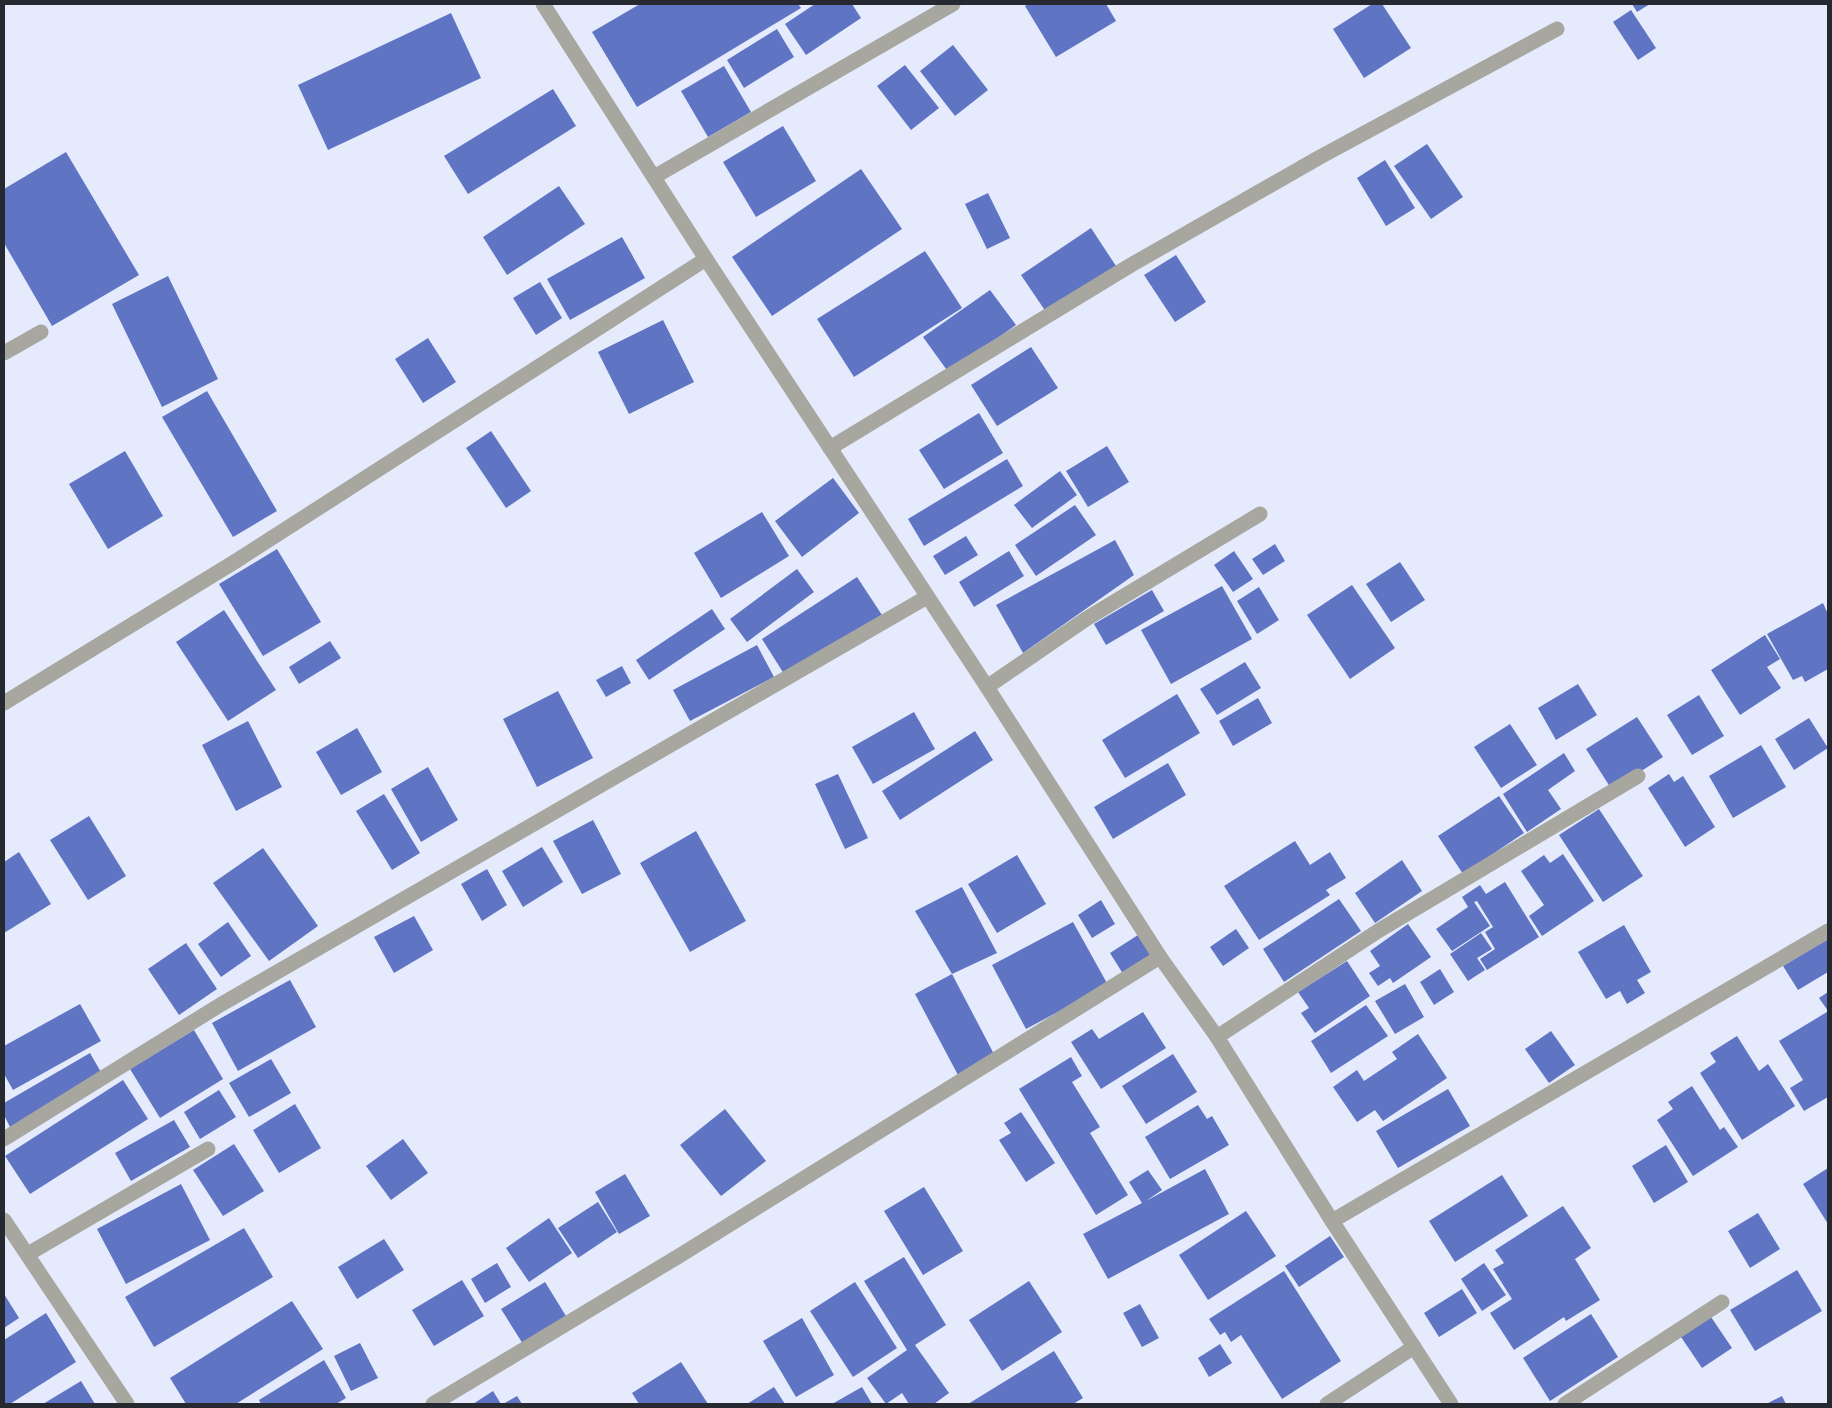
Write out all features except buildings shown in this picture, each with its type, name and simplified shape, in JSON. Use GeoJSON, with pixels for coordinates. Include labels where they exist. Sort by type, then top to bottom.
{"type":"FeatureCollection","features":[{"type":"Feature","properties":{"kind":"street"},"geometry":{"type":"LineString","coordinates":[[543,4],[706,259],[928,596],[1160,957],[1217,1037],[1332,1221],[1451,1404]]}},
{"type":"Feature","properties":{"kind":"street"},"geometry":{"type":"LineString","coordinates":[[654,177],[954,4]]}},
{"type":"Feature","properties":{"kind":"street"},"geometry":{"type":"LineString","coordinates":[[830,448],[1132,266],[1320,157],[1557,29]]}},
{"type":"Feature","properties":{"kind":"street"},"geometry":{"type":"LineString","coordinates":[[4,703],[236,561],[706,259]]}},
{"type":"Feature","properties":{"kind":"street"},"geometry":{"type":"LineString","coordinates":[[4,352],[41,332]]}},
{"type":"Feature","properties":{"kind":"street"},"geometry":{"type":"LineString","coordinates":[[987,687],[1086,619],[1260,514]]}},
{"type":"Feature","properties":{"kind":"street"},"geometry":{"type":"LineString","coordinates":[[4,1139],[220,1006],[928,596]]}},
{"type":"Feature","properties":{"kind":"street"},"geometry":{"type":"LineString","coordinates":[[1217,1037],[1378,931],[1638,776]]}},
{"type":"Feature","properties":{"kind":"street"},"geometry":{"type":"LineString","coordinates":[[1332,1221],[1828,931]]}},
{"type":"Feature","properties":{"kind":"street"},"geometry":{"type":"LineString","coordinates":[[433,1404],[679,1256],[1160,957]]}},
{"type":"Feature","properties":{"kind":"street"},"geometry":{"type":"LineString","coordinates":[[28,1254],[208,1149]]}},
{"type":"Feature","properties":{"kind":"street"},"geometry":{"type":"LineString","coordinates":[[6,1228],[28,1254],[127,1404]]}},
{"type":"Feature","properties":{"kind":"street"},"geometry":{"type":"LineString","coordinates":[[1565,1404],[1722,1302]]}},
{"type":"Feature","properties":{"kind":"street"},"geometry":{"type":"LineString","coordinates":[[1327,1404],[1414,1347]]}}]}
